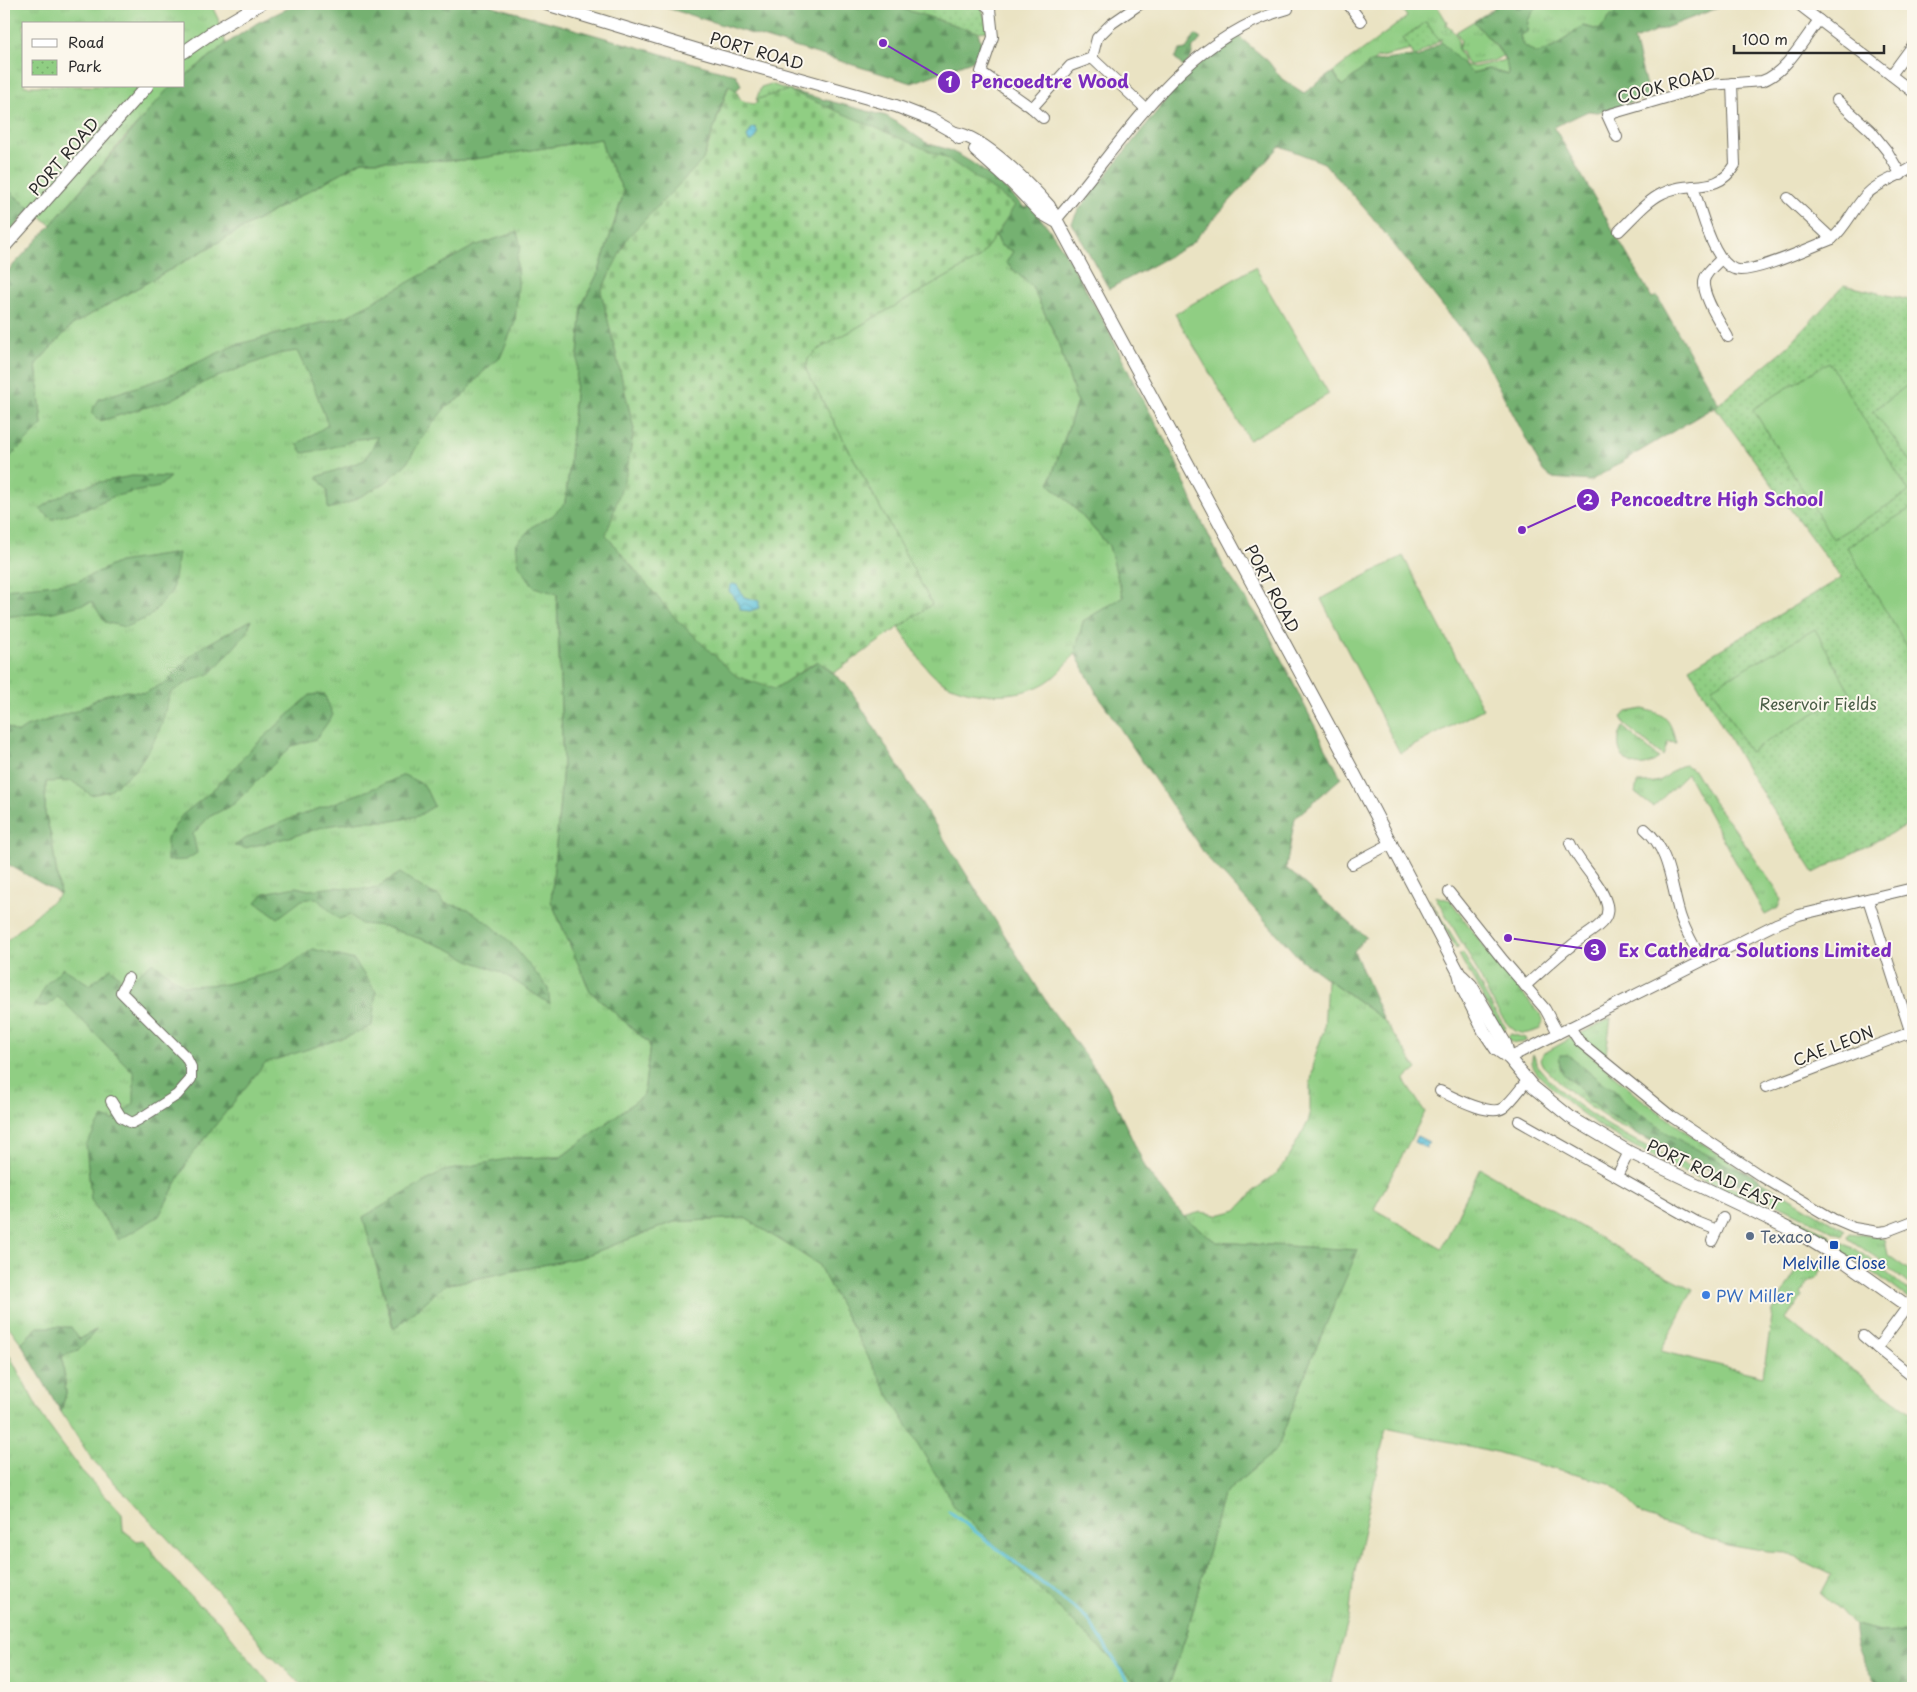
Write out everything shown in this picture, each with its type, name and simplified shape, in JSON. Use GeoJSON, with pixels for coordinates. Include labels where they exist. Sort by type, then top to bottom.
{"type":"FeatureCollection","features":[{"type":"Feature","properties":{"kind":"main road"},"geometry":{"type":"LineString","coordinates":[[185,51],[214,31],[260,4]]}},
{"type":"Feature","properties":{"kind":"main road","name":"PORT ROAD"},"geometry":{"type":"LineString","coordinates":[[546,4],[920,114],[955,133],[961,141],[981,155],[1012,183],[1041,213],[1056,220],[1392,843],[1459,973],[1471,985],[1505,1043],[1509,1058]]}},
{"type":"Feature","properties":{"kind":"main road","name":"PORT ROAD"},"geometry":{"type":"LineString","coordinates":[[4,247],[145,88]]}},
{"type":"Feature","properties":{"kind":"main road","name":"PORT ROAD EAST"},"geometry":{"type":"LineString","coordinates":[[1509,1058],[1527,1081],[1556,1107],[1581,1125],[1629,1152],[1794,1231],[1844,1260],[1911,1308]]}},
{"type":"Feature","properties":{"kind":"street"},"geometry":{"type":"LineString","coordinates":[[1092,58],[1097,38],[1115,21],[1140,4]]}},
{"type":"Feature","properties":{"kind":"street"},"geometry":{"type":"LineString","coordinates":[[1348,4],[1361,21]]}},
{"type":"Feature","properties":{"kind":"street"},"geometry":{"type":"LineString","coordinates":[[1798,4],[1913,92]]}},
{"type":"Feature","properties":{"kind":"street"},"geometry":{"type":"LineString","coordinates":[[987,7],[993,38],[981,72],[1043,118]]}},
{"type":"Feature","properties":{"kind":"street"},"geometry":{"type":"LineString","coordinates":[[1056,220],[1146,109],[1174,78],[1211,46],[1244,26],[1275,12],[1288,9]]}},
{"type":"Feature","properties":{"kind":"street","name":"COOK ROAD"},"geometry":{"type":"LineString","coordinates":[[1618,137],[1607,116],[1710,85],[1762,81],[1776,74],[1819,20]]}},
{"type":"Feature","properties":{"kind":"street"},"geometry":{"type":"LineString","coordinates":[[1891,75],[1913,45]]}},
{"type":"Feature","properties":{"kind":"street"},"geometry":{"type":"LineString","coordinates":[[1032,108],[1070,66],[1092,58]]}},
{"type":"Feature","properties":{"kind":"street"},"geometry":{"type":"LineString","coordinates":[[1092,58],[1146,109]]}},
{"type":"Feature","properties":{"kind":"street"},"geometry":{"type":"LineString","coordinates":[[1619,232],[1661,193],[1678,187],[1716,183],[1728,177],[1735,165],[1732,83]]}},
{"type":"Feature","properties":{"kind":"street"},"geometry":{"type":"LineString","coordinates":[[1837,100],[1871,131],[1887,151],[1901,175]]}},
{"type":"Feature","properties":{"kind":"street"},"geometry":{"type":"LineString","coordinates":[[1693,186],[1704,221],[1721,259],[1735,270],[1752,270],[1832,239],[1841,231],[1866,196],[1877,186],[1913,167]]}},
{"type":"Feature","properties":{"kind":"street"},"geometry":{"type":"LineString","coordinates":[[1788,198],[1832,239]]}},
{"type":"Feature","properties":{"kind":"street"},"geometry":{"type":"LineString","coordinates":[[1721,259],[1710,270],[1704,280],[1705,293],[1728,337]]}},
{"type":"Feature","properties":{"kind":"street"},"geometry":{"type":"LineString","coordinates":[[1645,829],[1651,834],[1665,858],[1680,917],[1702,960]]}},
{"type":"Feature","properties":{"kind":"street"},"geometry":{"type":"LineString","coordinates":[[1352,864],[1392,843]]}},
{"type":"Feature","properties":{"kind":"street"},"geometry":{"type":"LineString","coordinates":[[1525,986],[1569,947],[1598,927],[1606,918],[1607,906],[1604,899],[1592,876],[1574,852],[1570,843]]}},
{"type":"Feature","properties":{"kind":"street"},"geometry":{"type":"LineString","coordinates":[[1509,1058],[1702,960],[1789,919],[1913,888]]}},
{"type":"Feature","properties":{"kind":"street"},"geometry":{"type":"LineString","coordinates":[[1449,892],[1545,1009],[1558,1033]]}},
{"type":"Feature","properties":{"kind":"street"},"geometry":{"type":"LineString","coordinates":[[1868,899],[1912,1036]]}},
{"type":"Feature","properties":{"kind":"street"},"geometry":{"type":"LineString","coordinates":[[111,1102],[121,1117],[132,1123],[177,1095],[191,1079],[191,1067],[186,1057],[121,992],[128,978]]}},
{"type":"Feature","properties":{"kind":"street","name":"PORT ROAD EAST"},"geometry":{"type":"LineString","coordinates":[[1570,1027],[1579,1041],[1656,1106],[1761,1176],[1845,1225],[1870,1232],[1887,1231],[1913,1221]]}},
{"type":"Feature","properties":{"kind":"street","name":"CAE LEON"},"geometry":{"type":"LineString","coordinates":[[1766,1087],[1912,1036]]}},
{"type":"Feature","properties":{"kind":"street"},"geometry":{"type":"LineString","coordinates":[[1440,1091],[1474,1105],[1496,1111],[1504,1107],[1527,1081]]}},
{"type":"Feature","properties":{"kind":"street"},"geometry":{"type":"LineString","coordinates":[[1519,1121],[1697,1222],[1717,1230]]}},
{"type":"Feature","properties":{"kind":"street"},"geometry":{"type":"LineString","coordinates":[[1617,1176],[1629,1152]]}},
{"type":"Feature","properties":{"kind":"street"},"geometry":{"type":"LineString","coordinates":[[1712,1241],[1722,1218]]}},
{"type":"Feature","properties":{"kind":"street"},"geometry":{"type":"LineString","coordinates":[[1877,1348],[1911,1308]]}},
{"type":"Feature","properties":{"kind":"street"},"geometry":{"type":"LineString","coordinates":[[1862,1336],[1913,1377]]}},
{"type":"Feature","properties":{"kind":"green space"},"geometry":{"type":"Polygon","coordinates":[[[4,4],[211,4],[219,21],[226,44],[185,76],[185,22],[22,22],[22,88],[171,88],[125,137],[51,225],[4,187],[4,4]]]}},
{"type":"Feature","properties":{"kind":"green space"},"geometry":{"type":"Polygon","coordinates":[[[297,4],[486,4],[736,75],[741,85],[736,91],[728,86],[703,160],[629,237],[601,291],[634,429],[627,471],[774,689],[818,661],[848,686],[1051,1009],[1107,1085],[1147,1171],[1184,1217],[1216,1242],[1358,1250],[1310,1362],[1277,1449],[1223,1495],[1187,1633],[1168,1688],[1141,1688],[955,1507],[890,1397],[818,1264],[745,1218],[674,1222],[582,1257],[445,1285],[394,1329],[363,1217],[444,1171],[512,1158],[561,1157],[644,1095],[650,1044],[590,991],[551,901],[563,766],[557,594],[534,587],[519,565],[516,544],[533,526],[552,516],[565,503],[582,305],[599,271],[624,192],[605,155],[601,139],[468,160],[362,161],[72,325],[36,364],[42,425],[4,463],[4,275],[51,225],[166,91],[170,88],[185,88],[185,76],[226,44],[257,23],[297,4]]]}},
{"type":"Feature","properties":{"kind":"green space"},"geometry":{"type":"Polygon","coordinates":[[[654,4],[900,4],[900,8],[978,32],[983,50],[979,58],[912,83],[654,4]]]}},
{"type":"Feature","properties":{"kind":"green space"},"geometry":{"type":"Polygon","coordinates":[[[900,4],[979,4],[983,11],[988,31],[978,32],[900,8],[900,4]]]}},
{"type":"Feature","properties":{"kind":"green space"},"geometry":{"type":"Polygon","coordinates":[[[1399,4],[1436,4],[1447,22],[1446,25],[1457,38],[1458,49],[1463,58],[1464,65],[1441,42],[1441,38],[1439,41],[1426,22],[1403,38],[1411,50],[1377,58],[1342,86],[1333,72],[1407,17],[1399,4]]]}},
{"type":"Feature","properties":{"kind":"green space"},"geometry":{"type":"Polygon","coordinates":[[[1497,4],[1538,4],[1528,20],[1527,32],[1520,35],[1522,44],[1536,54],[1554,47],[1583,26],[1599,30],[1622,4],[1684,4],[1692,6],[1698,4],[1728,4],[1634,40],[1649,97],[1598,112],[1588,111],[1554,127],[1652,298],[1657,296],[1719,404],[1590,481],[1551,478],[1543,471],[1483,357],[1372,217],[1324,163],[1280,146],[1190,245],[1109,289],[1072,223],[1077,212],[1184,77],[1236,34],[1268,61],[1282,79],[1304,93],[1333,72],[1342,86],[1371,62],[1413,56],[1418,58],[1441,42],[1472,73],[1488,69],[1508,75],[1505,58],[1501,51],[1474,21],[1492,10],[1497,4]]]}},
{"type":"Feature","properties":{"kind":"green space"},"geometry":{"type":"Polygon","coordinates":[[[1538,4],[1622,4],[1599,30],[1583,26],[1554,47],[1536,54],[1522,44],[1520,34],[1527,32],[1528,20],[1538,4]]]}},
{"type":"Feature","properties":{"kind":"green space"},"geometry":{"type":"Polygon","coordinates":[[[1474,21],[1503,56],[1493,61],[1470,65],[1466,63],[1462,52],[1458,49],[1461,41],[1456,32],[1474,21]]]}},
{"type":"Feature","properties":{"kind":"green space"},"geometry":{"type":"Polygon","coordinates":[[[1426,22],[1439,41],[1415,57],[1403,38],[1426,22]]]}},
{"type":"Feature","properties":{"kind":"green space"},"geometry":{"type":"Polygon","coordinates":[[[1195,35],[1201,39],[1192,49],[1190,59],[1183,67],[1175,58],[1180,50],[1186,49],[1195,35]]]}},
{"type":"Feature","properties":{"kind":"green space"},"geometry":{"type":"Polygon","coordinates":[[[1506,60],[1508,63],[1508,75],[1488,69],[1472,73],[1464,65],[1474,67],[1506,60]]]}},
{"type":"Feature","properties":{"kind":"green space"},"geometry":{"type":"Polygon","coordinates":[[[771,84],[788,90],[756,100],[761,87],[771,84]]]}},
{"type":"Feature","properties":{"kind":"green space"},"geometry":{"type":"Polygon","coordinates":[[[729,85],[736,91],[741,100],[753,104],[757,103],[758,99],[788,90],[948,159],[1015,205],[978,259],[817,350],[808,359],[806,370],[932,604],[834,673],[817,661],[774,689],[736,676],[674,617],[606,535],[627,471],[634,429],[601,291],[628,237],[703,160],[729,85]]]}},
{"type":"Feature","properties":{"kind":"green space"},"geometry":{"type":"Polygon","coordinates":[[[788,90],[886,116],[925,142],[961,156],[990,176],[1025,208],[1029,205],[1047,226],[1064,251],[1108,329],[1132,379],[1174,457],[1194,505],[1225,569],[1265,627],[1341,778],[1295,818],[1286,868],[1366,937],[1354,951],[1384,1020],[1300,959],[1206,856],[1097,694],[1075,653],[1083,621],[1123,597],[1109,546],[1073,506],[1049,484],[1077,402],[1057,339],[1032,287],[1006,263],[1013,251],[1001,246],[996,235],[788,90]]]}},
{"type":"Feature","properties":{"kind":"green space"},"geometry":{"type":"Polygon","coordinates":[[[601,139],[605,155],[624,192],[599,271],[582,305],[569,470],[556,572],[563,766],[551,901],[590,991],[650,1044],[644,1095],[561,1157],[512,1158],[363,1217],[393,1328],[445,1285],[582,1257],[674,1222],[745,1218],[818,1264],[890,1397],[1052,1600],[1141,1688],[305,1688],[270,1655],[223,1597],[91,1458],[61,1412],[66,1393],[62,1356],[78,1351],[94,1331],[79,1339],[38,1327],[21,1343],[4,1320],[4,1049],[7,1047],[4,1035],[4,943],[60,894],[51,836],[45,813],[46,782],[26,738],[4,725],[4,463],[42,425],[36,364],[72,325],[362,161],[468,160],[601,139]]]}},
{"type":"Feature","properties":{"kind":"green space"},"geometry":{"type":"Polygon","coordinates":[[[4,187],[31,209],[4,239],[4,187]]]}},
{"type":"Feature","properties":{"kind":"green space"},"geometry":{"type":"Polygon","coordinates":[[[517,232],[521,247],[517,257],[518,285],[515,322],[501,356],[482,373],[462,397],[446,407],[425,433],[407,463],[384,484],[348,503],[328,509],[327,490],[317,477],[365,460],[378,437],[359,439],[327,449],[303,453],[297,444],[328,425],[314,387],[297,351],[278,354],[209,380],[171,400],[100,421],[91,413],[99,399],[164,378],[235,345],[347,316],[474,246],[517,232]]]}},
{"type":"Feature","properties":{"kind":"green space"},"geometry":{"type":"Polygon","coordinates":[[[996,235],[1001,246],[1014,251],[1006,263],[1032,287],[1057,339],[1077,402],[1049,484],[1073,506],[1109,546],[1123,598],[1083,621],[1076,651],[1067,664],[1051,679],[1038,686],[1007,694],[972,692],[955,688],[941,681],[926,667],[899,628],[932,604],[806,370],[808,359],[817,350],[978,259],[996,235]]]}},
{"type":"Feature","properties":{"kind":"green space"},"geometry":{"type":"Polygon","coordinates":[[[1255,267],[1329,394],[1249,440],[1175,314],[1255,267]]]}},
{"type":"Feature","properties":{"kind":"green space","name":"Reservoir Fields"},"geometry":{"type":"Polygon","coordinates":[[[1844,285],[1913,301],[1913,822],[1814,873],[1748,771],[1689,668],[1841,578],[1715,407],[1785,349],[1844,285]]]}},
{"type":"Feature","properties":{"kind":"green space"},"geometry":{"type":"Polygon","coordinates":[[[1829,362],[1909,492],[1833,539],[1753,409],[1829,362]]]}},
{"type":"Feature","properties":{"kind":"green space"},"geometry":{"type":"Polygon","coordinates":[[[1913,381],[1913,464],[1873,411],[1913,381]]]}},
{"type":"Feature","properties":{"kind":"green space"},"geometry":{"type":"Polygon","coordinates":[[[132,476],[170,477],[159,487],[115,496],[79,511],[52,519],[40,509],[73,490],[95,483],[132,476]]]}},
{"type":"Feature","properties":{"kind":"green space"},"geometry":{"type":"Polygon","coordinates":[[[1913,507],[1913,656],[1847,547],[1913,507]]]}},
{"type":"Feature","properties":{"kind":"green space"},"geometry":{"type":"Polygon","coordinates":[[[178,553],[172,591],[149,617],[125,627],[105,622],[92,602],[53,612],[4,617],[4,589],[76,582],[119,562],[178,553]]]}},
{"type":"Feature","properties":{"kind":"green space"},"geometry":{"type":"Polygon","coordinates":[[[1403,556],[1483,709],[1400,753],[1321,599],[1403,556]]]}},
{"type":"Feature","properties":{"kind":"green space"},"geometry":{"type":"Polygon","coordinates":[[[251,620],[247,633],[211,673],[186,683],[170,693],[162,723],[152,745],[135,770],[109,791],[91,795],[72,781],[46,782],[45,813],[51,836],[60,894],[4,862],[4,725],[17,733],[26,727],[76,711],[104,695],[127,691],[145,693],[164,683],[197,650],[251,620]]]}},
{"type":"Feature","properties":{"kind":"green space"},"geometry":{"type":"Polygon","coordinates":[[[1815,629],[1850,692],[1749,752],[1712,687],[1815,629]]]}},
{"type":"Feature","properties":{"kind":"green space"},"geometry":{"type":"Polygon","coordinates":[[[324,694],[333,715],[316,739],[292,746],[234,804],[209,817],[193,834],[197,853],[186,860],[167,861],[167,838],[182,815],[207,795],[232,771],[247,753],[310,695],[324,694]]]}},
{"type":"Feature","properties":{"kind":"green space"},"geometry":{"type":"Polygon","coordinates":[[[1643,709],[1662,716],[1672,728],[1676,743],[1668,742],[1663,756],[1625,725],[1621,717],[1627,712],[1643,709]]]}},
{"type":"Feature","properties":{"kind":"green space"},"geometry":{"type":"Polygon","coordinates":[[[1623,727],[1659,758],[1650,764],[1641,765],[1633,764],[1626,760],[1621,754],[1619,746],[1619,737],[1623,727]]]}},
{"type":"Feature","properties":{"kind":"green space"},"geometry":{"type":"Polygon","coordinates":[[[1685,765],[1695,771],[1712,800],[1740,836],[1779,894],[1781,900],[1778,908],[1765,915],[1687,774],[1653,807],[1635,793],[1637,783],[1661,780],[1675,769],[1685,765]]]}},
{"type":"Feature","properties":{"kind":"green space"},"geometry":{"type":"Polygon","coordinates":[[[404,775],[424,785],[434,806],[418,816],[393,821],[363,821],[326,826],[245,848],[234,846],[270,827],[404,775]]]}},
{"type":"Feature","properties":{"kind":"green space"},"geometry":{"type":"Polygon","coordinates":[[[400,873],[424,889],[439,896],[444,903],[468,909],[491,925],[510,942],[548,988],[550,1004],[501,972],[471,961],[447,948],[383,926],[361,924],[351,915],[339,919],[316,898],[302,900],[278,918],[256,902],[264,893],[296,887],[309,890],[336,887],[374,889],[400,873]]]}},
{"type":"Feature","properties":{"kind":"green space"},"geometry":{"type":"Polygon","coordinates":[[[1435,896],[1450,900],[1501,970],[1504,970],[1514,981],[1513,983],[1540,1014],[1543,1022],[1540,1029],[1530,1033],[1520,1033],[1507,1024],[1494,1004],[1435,896]]]}},
{"type":"Feature","properties":{"kind":"green space"},"geometry":{"type":"Polygon","coordinates":[[[1429,899],[1459,946],[1456,948],[1429,899]]]}},
{"type":"Feature","properties":{"kind":"green space"},"geometry":{"type":"Polygon","coordinates":[[[313,949],[354,960],[376,992],[372,1026],[346,1037],[265,1063],[190,1157],[159,1216],[119,1240],[91,1200],[86,1145],[103,1117],[113,1121],[134,1103],[134,1073],[58,996],[48,1006],[35,1006],[47,983],[63,968],[90,985],[111,968],[126,984],[153,962],[184,986],[226,984],[282,970],[313,949]]]}},
{"type":"Feature","properties":{"kind":"green space"},"geometry":{"type":"Polygon","coordinates":[[[1463,953],[1506,1028],[1502,1031],[1459,955],[1463,953]]]}},
{"type":"Feature","properties":{"kind":"green space"},"geometry":{"type":"Polygon","coordinates":[[[1327,979],[1384,1020],[1417,1069],[1404,1080],[1425,1112],[1374,1209],[1442,1248],[1480,1168],[1650,1267],[1693,1289],[1661,1351],[1763,1376],[1773,1310],[1800,1263],[1803,1263],[1810,1257],[1825,1265],[1816,1278],[1805,1287],[1801,1294],[1803,1297],[1785,1319],[1913,1414],[1913,1625],[1909,1631],[1880,1632],[1854,1626],[1840,1610],[1821,1594],[1831,1575],[1787,1553],[1768,1552],[1727,1545],[1642,1515],[1610,1483],[1560,1471],[1496,1452],[1386,1428],[1354,1576],[1349,1618],[1330,1688],[1168,1688],[1187,1633],[1223,1495],[1277,1448],[1310,1362],[1357,1250],[1216,1242],[1184,1217],[1201,1212],[1218,1215],[1237,1210],[1257,1188],[1276,1174],[1285,1163],[1308,1122],[1310,1114],[1310,1087],[1315,1056],[1324,1030],[1327,979]]]}},
{"type":"Feature","properties":{"kind":"green space"},"geometry":{"type":"Polygon","coordinates":[[[1611,1018],[1606,1054],[1603,1057],[1578,1035],[1611,1018]]]}},
{"type":"Feature","properties":{"kind":"green space"},"geometry":{"type":"Polygon","coordinates":[[[1511,1034],[1525,1038],[1526,1041],[1513,1042],[1507,1038],[1511,1034]]]}},
{"type":"Feature","properties":{"kind":"green space"},"geometry":{"type":"Polygon","coordinates":[[[1571,1038],[1640,1098],[1689,1134],[1736,1166],[1845,1230],[1842,1236],[1613,1122],[1587,1105],[1562,1085],[1543,1066],[1540,1060],[1543,1054],[1571,1038]]]}},
{"type":"Feature","properties":{"kind":"green space"},"geometry":{"type":"Polygon","coordinates":[[[1533,1054],[1538,1066],[1557,1087],[1598,1120],[1646,1146],[1830,1235],[1832,1241],[1827,1240],[1825,1242],[1766,1209],[1654,1157],[1600,1126],[1575,1108],[1540,1077],[1532,1064],[1533,1054]]]}},
{"type":"Feature","properties":{"kind":"green space"},"geometry":{"type":"Polygon","coordinates":[[[1560,1055],[1568,1055],[1600,1081],[1614,1089],[1622,1100],[1670,1135],[1727,1165],[1753,1175],[1769,1189],[1769,1198],[1737,1185],[1733,1179],[1653,1140],[1635,1134],[1630,1126],[1600,1110],[1595,1103],[1588,1101],[1580,1089],[1562,1071],[1559,1062],[1560,1055]]]}},
{"type":"Feature","properties":{"kind":"green space"},"geometry":{"type":"Polygon","coordinates":[[[1850,1233],[1885,1238],[1888,1255],[1913,1273],[1913,1288],[1848,1238],[1850,1233]]]}},
{"type":"Feature","properties":{"kind":"green space"},"geometry":{"type":"Polygon","coordinates":[[[1841,1242],[1861,1253],[1888,1273],[1913,1295],[1913,1302],[1880,1277],[1835,1248],[1841,1242]]]}},
{"type":"Feature","properties":{"kind":"green space"},"geometry":{"type":"Polygon","coordinates":[[[38,1327],[71,1327],[79,1339],[96,1330],[78,1351],[62,1356],[66,1393],[61,1412],[21,1343],[38,1327]]]}},
{"type":"Feature","properties":{"kind":"green space"},"geometry":{"type":"Polygon","coordinates":[[[4,1345],[43,1418],[81,1470],[122,1514],[123,1530],[137,1541],[144,1540],[161,1564],[195,1601],[218,1620],[273,1688],[4,1688],[4,1345]]]}},
{"type":"Feature","properties":{"kind":"green space"},"geometry":{"type":"Polygon","coordinates":[[[1913,1625],[1913,1688],[1881,1688],[1871,1676],[1858,1651],[1854,1626],[1880,1632],[1909,1631],[1913,1625]]]}},
{"type":"Feature","properties":{"kind":"water"},"geometry":{"type":"Polygon","coordinates":[[[755,127],[756,136],[754,140],[749,142],[747,137],[752,128],[755,127]]]}},
{"type":"Feature","properties":{"kind":"water"},"geometry":{"type":"Polygon","coordinates":[[[730,585],[737,585],[744,597],[759,601],[759,608],[750,611],[741,610],[729,591],[730,585]]]}},
{"type":"Feature","properties":{"kind":"water"},"geometry":{"type":"Polygon","coordinates":[[[1417,1136],[1429,1142],[1426,1148],[1414,1142],[1417,1136]]]}},
{"type":"Feature","properties":{"kind":"waterway"},"geometry":{"type":"LineString","coordinates":[[949,1511],[1088,1619],[1132,1688]]}},
{"type":"Feature","properties":{"kind":"place","name":"Pencoedtre Wood"},"geometry":{"type":"Point","coordinates":[883,43]}},
{"type":"Feature","properties":{"kind":"place","name":"Pencoedtre High School"},"geometry":{"type":"Point","coordinates":[1522,530]}},
{"type":"Feature","properties":{"kind":"place","name":"Ex Cathedra Solutions Limited"},"geometry":{"type":"Point","coordinates":[1508,938]}},
{"type":"Feature","properties":{"kind":"place","name":"Texaco"},"geometry":{"type":"Point","coordinates":[1750,1236]}},
{"type":"Feature","properties":{"kind":"place","name":"Melville Close"},"geometry":{"type":"Point","coordinates":[1834,1245]}},
{"type":"Feature","properties":{"kind":"place","name":"PW Miller"},"geometry":{"type":"Point","coordinates":[1706,1295]}}]}
